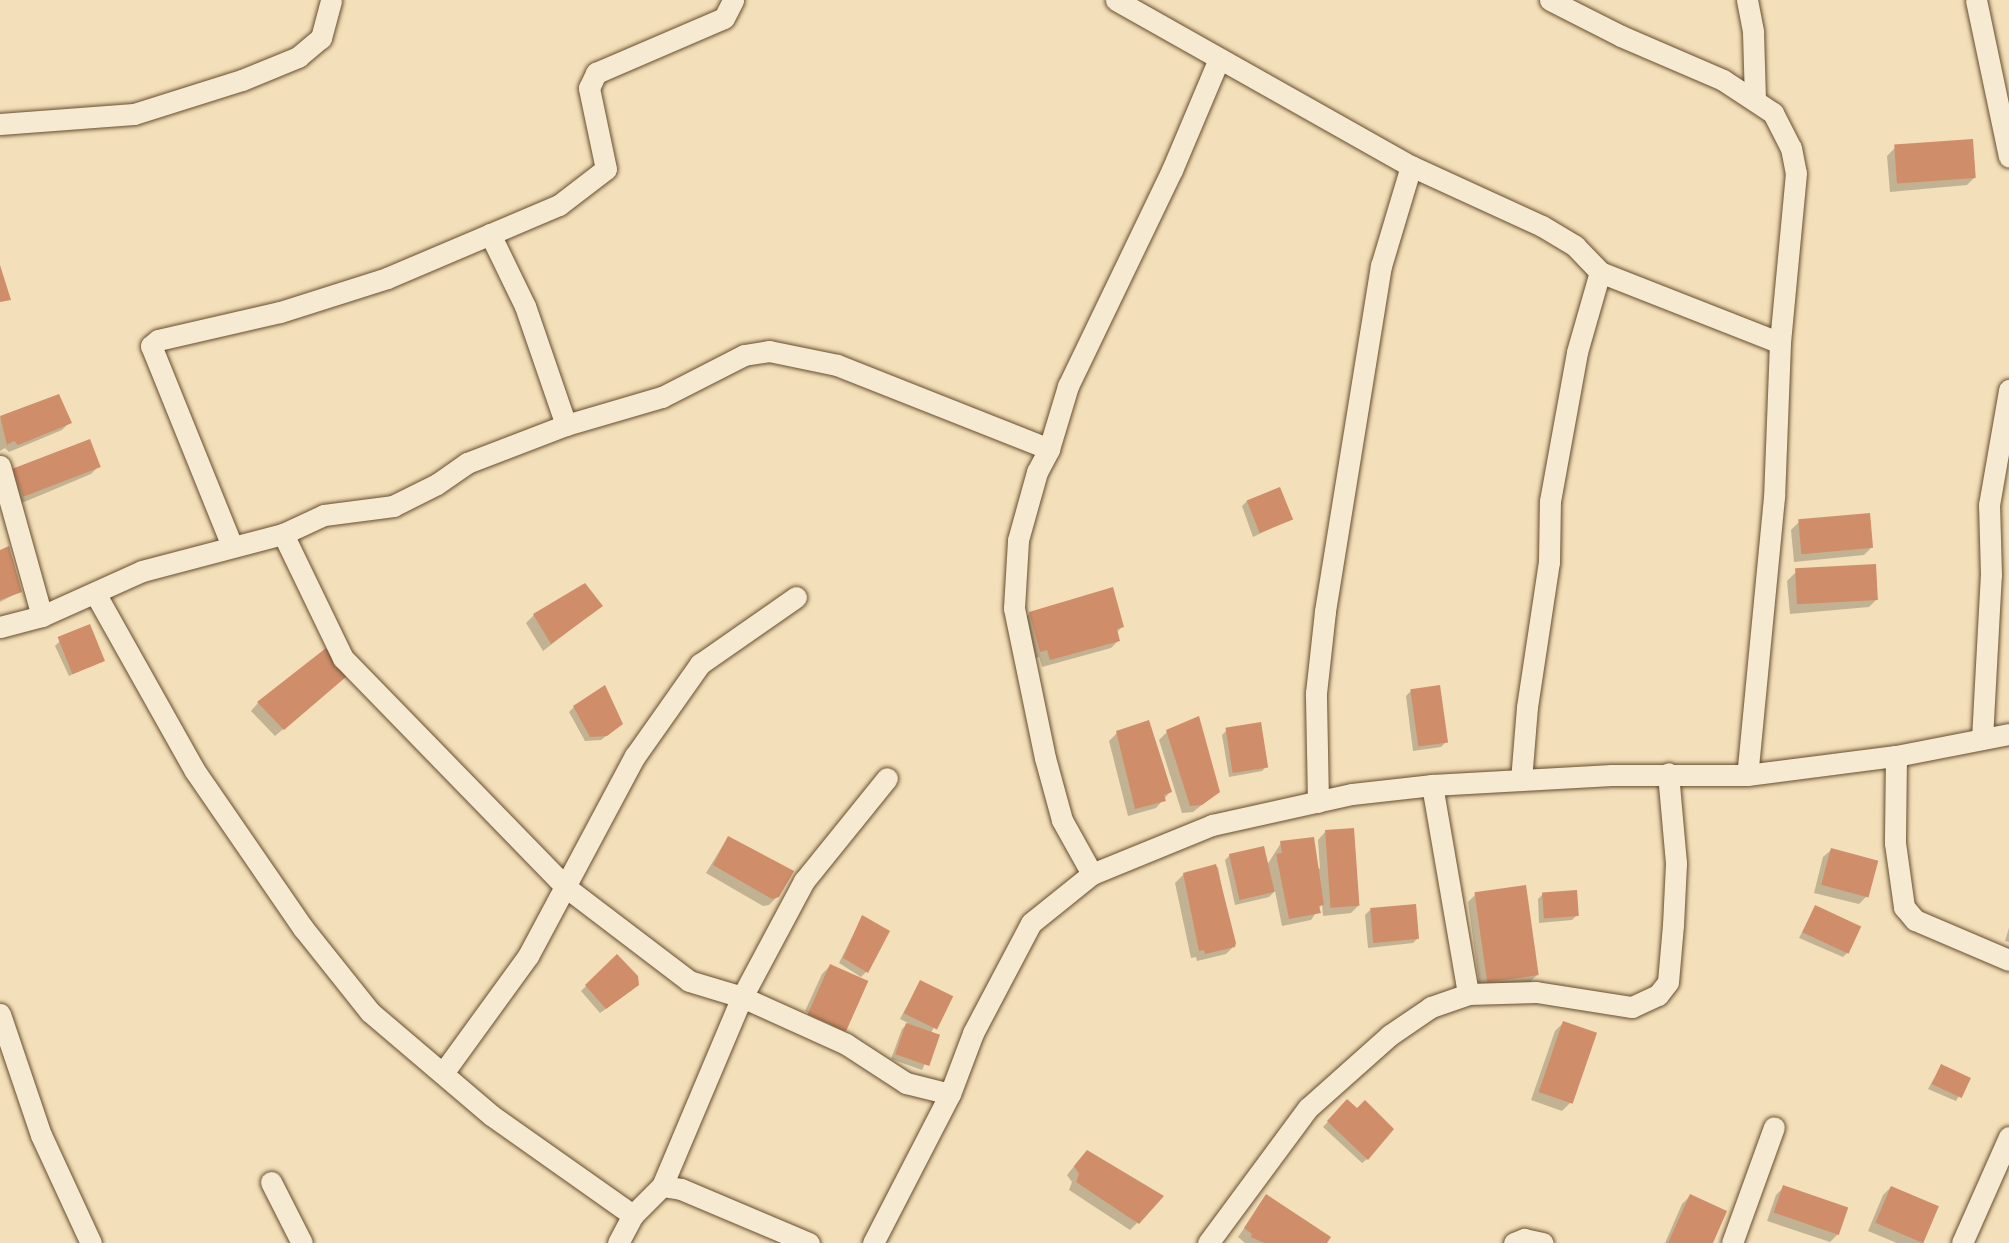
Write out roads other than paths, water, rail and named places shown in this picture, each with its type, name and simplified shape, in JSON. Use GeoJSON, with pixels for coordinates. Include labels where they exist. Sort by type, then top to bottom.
{"type":"FeatureCollection","features":[{"type":"Feature","properties":{"kind":"street"},"geometry":{"type":"LineString","coordinates":[[0,124],[134,114],[242,80],[298,57],[321,38],[331,0]]}},
{"type":"Feature","properties":{"kind":"street"},"geometry":{"type":"LineString","coordinates":[[232,546],[151,346],[158,340],[280,312],[387,278],[559,205],[606,169],[589,88],[596,73],[724,18],[733,0]]}},
{"type":"Feature","properties":{"kind":"street"},"geometry":{"type":"LineString","coordinates":[[1116,0],[1411,166],[1542,226],[1575,246],[1600,272],[1780,343]]}},
{"type":"Feature","properties":{"kind":"street"},"geometry":{"type":"LineString","coordinates":[[1550,0],[1621,36],[1723,80],[1773,113],[1791,148],[1796,173],[1780,343],[1774,497],[1747,775]]}},
{"type":"Feature","properties":{"kind":"street"},"geometry":{"type":"LineString","coordinates":[[1747,0],[1753,32],[1755,101]]}},
{"type":"Feature","properties":{"kind":"street"},"geometry":{"type":"LineString","coordinates":[[1976,0],[2009,157]]}},
{"type":"Feature","properties":{"kind":"street"},"geometry":{"type":"LineString","coordinates":[[1092,873],[1062,820],[1014,608],[1018,540],[1037,472],[1049,449],[1068,386],[1172,170],[1219,59]]}},
{"type":"Feature","properties":{"kind":"street"},"geometry":{"type":"LineString","coordinates":[[1318,802],[1316,693],[1325,611],[1381,266],[1411,166]]}},
{"type":"Feature","properties":{"kind":"street"},"geometry":{"type":"LineString","coordinates":[[490,234],[525,306],[566,425]]}},
{"type":"Feature","properties":{"kind":"street"},"geometry":{"type":"LineString","coordinates":[[1521,780],[1527,707],[1549,562],[1550,501],[1576,352],[1600,272]]}},
{"type":"Feature","properties":{"kind":"street"},"geometry":{"type":"LineString","coordinates":[[0,627],[42,616],[142,571],[283,534],[324,514],[393,506],[437,484],[468,463],[566,425],[662,397],[744,355],[769,351],[837,365],[1049,449]]}},
{"type":"Feature","properties":{"kind":"street"},"geometry":{"type":"LineString","coordinates":[[1982,739],[1991,575],[1989,505],[2009,390]]}},
{"type":"Feature","properties":{"kind":"street"},"geometry":{"type":"LineString","coordinates":[[0,466],[42,616]]}},
{"type":"Feature","properties":{"kind":"street"},"geometry":{"type":"LineString","coordinates":[[283,534],[343,658],[567,888],[689,981],[742,997],[846,1044],[906,1083],[950,1094]]}},
{"type":"Feature","properties":{"kind":"street"},"geometry":{"type":"LineString","coordinates":[[95,592],[195,771],[303,928],[370,1012],[491,1115],[633,1215]]}},
{"type":"Feature","properties":{"kind":"street"},"geometry":{"type":"LineString","coordinates":[[442,1073],[500,999],[567,888],[635,756],[700,664],[796,597]]}},
{"type":"Feature","properties":{"kind":"street"},"geometry":{"type":"LineString","coordinates":[[873,1243],[950,1094],[974,1033],[1031,923],[1092,873],[1212,825],[1352,794],[1431,785],[1521,780],[1668,773],[1747,775],[1896,756],[2009,734]]}},
{"type":"Feature","properties":{"kind":"street"},"geometry":{"type":"LineString","coordinates":[[1896,756],[1895,843],[1904,907],[1915,920],[2009,960]]}},
{"type":"Feature","properties":{"kind":"street"},"geometry":{"type":"LineString","coordinates":[[1208,1243],[1308,1108],[1390,1035],[1431,1007],[1468,993],[1536,992],[1632,1007],[1658,995],[1668,982],[1676,863],[1668,773]]}},
{"type":"Feature","properties":{"kind":"street"},"geometry":{"type":"LineString","coordinates":[[618,1243],[633,1215],[662,1186],[742,997],[804,881],[887,778]]}},
{"type":"Feature","properties":{"kind":"street"},"geometry":{"type":"LineString","coordinates":[[1431,785],[1468,993]]}},
{"type":"Feature","properties":{"kind":"street"},"geometry":{"type":"LineString","coordinates":[[0,1014],[41,1135],[91,1243]]}},
{"type":"Feature","properties":{"kind":"street"},"geometry":{"type":"LineString","coordinates":[[1732,1243],[1774,1126]]}},
{"type":"Feature","properties":{"kind":"street"},"geometry":{"type":"LineString","coordinates":[[1962,1243],[2009,1137]]}},
{"type":"Feature","properties":{"kind":"street"},"geometry":{"type":"LineString","coordinates":[[271,1182],[302,1243]]}},
{"type":"Feature","properties":{"kind":"street"},"geometry":{"type":"LineString","coordinates":[[662,1186],[681,1189],[809,1243]]}},
{"type":"Feature","properties":{"kind":"street"},"geometry":{"type":"LineString","coordinates":[[1514,1243],[1524,1239],[1543,1243]]}}]}
